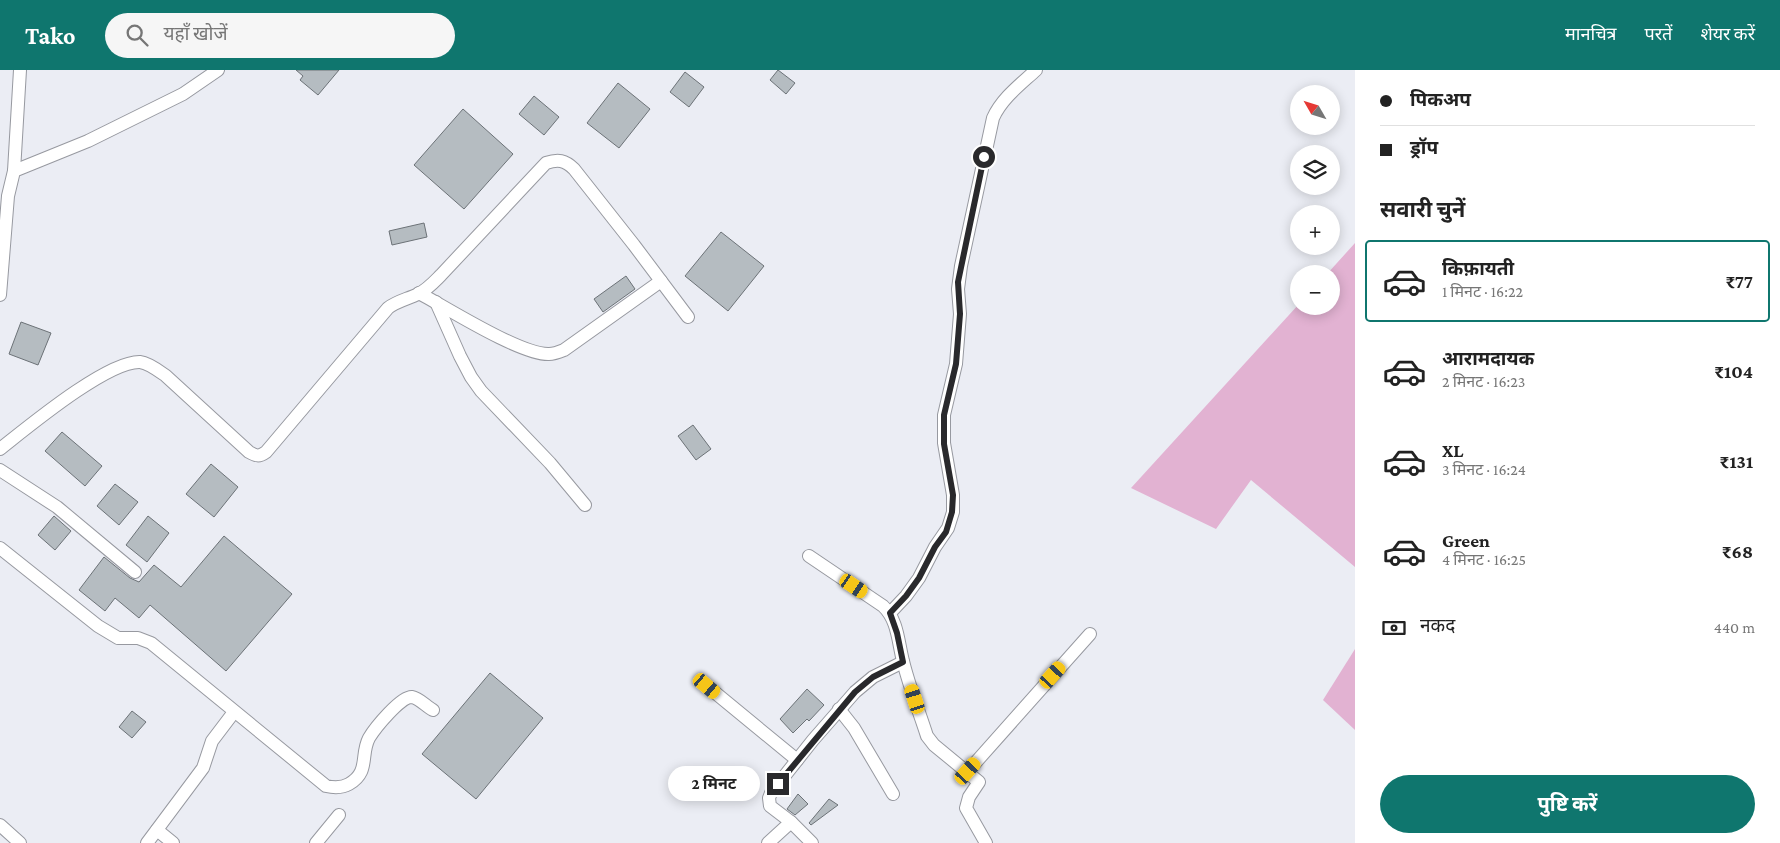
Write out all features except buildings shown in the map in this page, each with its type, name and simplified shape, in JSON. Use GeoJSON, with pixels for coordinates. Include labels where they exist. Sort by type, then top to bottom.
{"type":"FeatureCollection","features":[{"type":"Feature","properties":{"kind":"street"},"geometry":{"type":"LineString","coordinates":[[0,295],[8,196],[14,171],[20,70]]}},
{"type":"Feature","properties":{"kind":"street"},"geometry":{"type":"LineString","coordinates":[[14,171],[88,141],[184,94],[218,70]]}},
{"type":"Feature","properties":{"kind":"street"},"geometry":{"type":"LineString","coordinates":[[890,613],[910,591],[932,552],[946,532],[951,520],[954,500],[944,444],[944,415],[956,364],[960,314],[958,289],[961,266],[993,118],[1006,98],[1036,70]]}},
{"type":"Feature","properties":{"kind":"street"},"geometry":{"type":"LineString","coordinates":[[0,448],[66,398],[116,367],[128,363],[142,362],[154,367],[166,376],[249,452],[261,456],[388,308],[419,293],[441,276],[546,163],[558,160],[568,163],[574,169],[688,317]]}},
{"type":"Feature","properties":{"kind":"street"},"geometry":{"type":"LineString","coordinates":[[419,293],[504,340],[548,355],[564,350],[661,281]]}},
{"type":"Feature","properties":{"kind":"street"},"geometry":{"type":"LineString","coordinates":[[436,302],[464,363],[481,391],[550,463],[585,504]]}},
{"type":"Feature","properties":{"kind":"street"},"geometry":{"type":"LineString","coordinates":[[0,470],[57,507],[135,572]]}},
{"type":"Feature","properties":{"kind":"street"},"geometry":{"type":"LineString","coordinates":[[0,548],[98,626],[118,638],[138,638],[151,643],[321,783],[334,788],[344,787],[354,781],[360,774],[369,738],[404,700],[412,697],[433,710]]}},
{"type":"Feature","properties":{"kind":"street"},"geometry":{"type":"LineString","coordinates":[[810,556],[883,606],[890,613],[897,633],[903,662],[928,736],[934,745],[968,771],[979,782],[969,796],[966,808],[986,843]]}},
{"type":"Feature","properties":{"kind":"street"},"geometry":{"type":"LineString","coordinates":[[968,771],[1090,634]]}},
{"type":"Feature","properties":{"kind":"street"},"geometry":{"type":"LineString","coordinates":[[812,843],[791,822],[770,806],[769,798],[797,760],[855,692],[873,677],[903,662]]}},
{"type":"Feature","properties":{"kind":"street"},"geometry":{"type":"LineString","coordinates":[[707,686],[797,760]]}},
{"type":"Feature","properties":{"kind":"street"},"geometry":{"type":"LineString","coordinates":[[839,709],[854,728],[893,794]]}},
{"type":"Feature","properties":{"kind":"street"},"geometry":{"type":"LineString","coordinates":[[147,843],[203,768],[212,740],[234,712]]}},
{"type":"Feature","properties":{"kind":"street"},"geometry":{"type":"LineString","coordinates":[[316,843],[339,815]]}},
{"type":"Feature","properties":{"kind":"street"},"geometry":{"type":"LineString","coordinates":[[768,843],[791,822]]}},
{"type":"Feature","properties":{"kind":"street"},"geometry":{"type":"LineString","coordinates":[[0,826],[20,843]]}},
{"type":"Feature","properties":{"kind":"street"},"geometry":{"type":"LineString","coordinates":[[157,830],[173,843]]}},
{"type":"Feature","properties":{"kind":"shaded area"},"geometry":{"type":"Polygon","coordinates":[[[1355,243],[1355,567],[1251,480],[1216,529],[1131,488],[1290,314],[1340,315],[1340,265],[1335,265],[1355,243]]]}},
{"type":"Feature","properties":{"kind":"shaded area"},"geometry":{"type":"Polygon","coordinates":[[[1355,649],[1355,730],[1323,700],[1355,649]]]}},
{"type":"Feature","properties":{"kind":"route"},"geometry":{"type":"LineString","coordinates":[[778,784],[855,692],[873,677],[903,662],[897,633],[890,613],[919,578],[951,520],[954,500],[944,444],[944,415],[956,364],[960,314],[958,282],[984,157]]}}]}
